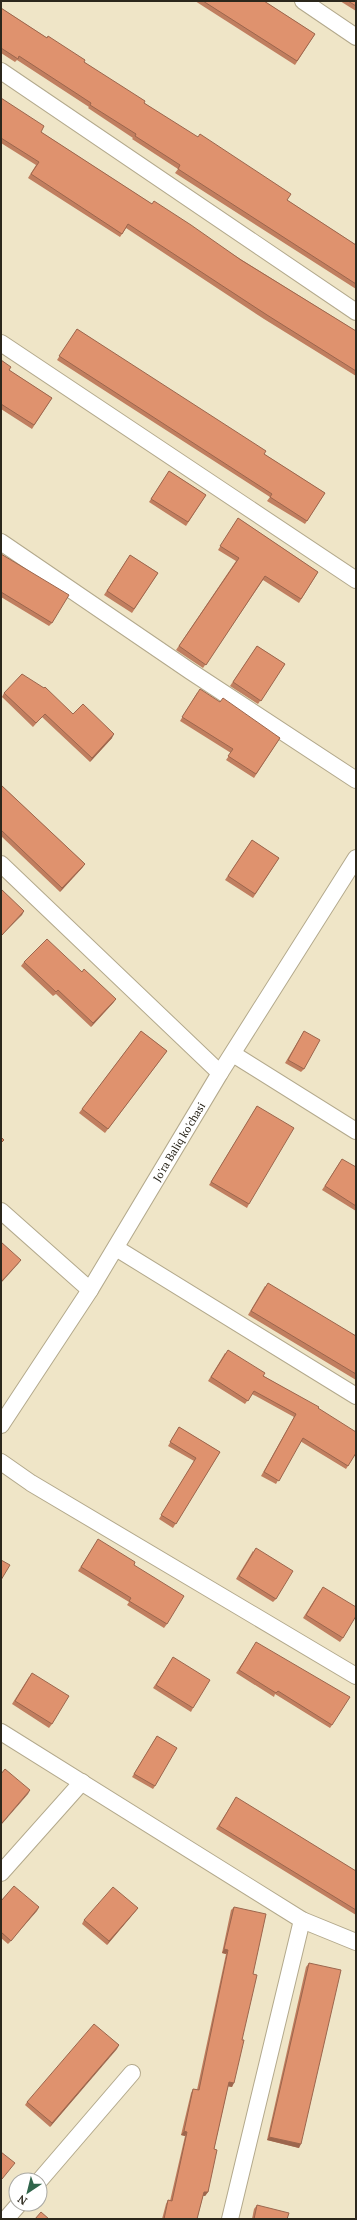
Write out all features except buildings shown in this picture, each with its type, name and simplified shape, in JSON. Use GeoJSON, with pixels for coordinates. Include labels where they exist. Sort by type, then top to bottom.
{"type":"FeatureCollection","features":[{"type":"Feature","properties":{"kind":"street"},"geometry":{"type":"LineString","coordinates":[[303,1],[356,36]]}},
{"type":"Feature","properties":{"kind":"street"},"geometry":{"type":"LineString","coordinates":[[1,71],[356,312]]}},
{"type":"Feature","properties":{"kind":"street"},"geometry":{"type":"LineString","coordinates":[[1,343],[356,580]]}},
{"type":"Feature","properties":{"kind":"street"},"geometry":{"type":"LineString","coordinates":[[1,542],[190,671],[356,780]]}},
{"type":"Feature","properties":{"kind":"street","name":"Jo'ra Baliq ko'chasi"},"geometry":{"type":"LineString","coordinates":[[1,1425],[90,1290],[220,1073],[356,858]]}},
{"type":"Feature","properties":{"kind":"street"},"geometry":{"type":"LineString","coordinates":[[1,864],[220,1073]]}},
{"type":"Feature","properties":{"kind":"street"},"geometry":{"type":"LineString","coordinates":[[233,1054],[356,1131]]}},
{"type":"Feature","properties":{"kind":"street"},"geometry":{"type":"LineString","coordinates":[[1,1211],[90,1290]]}},
{"type":"Feature","properties":{"kind":"street"},"geometry":{"type":"LineString","coordinates":[[116,1248],[356,1396]]}},
{"type":"Feature","properties":{"kind":"street"},"geometry":{"type":"LineString","coordinates":[[1,1462],[31,1483],[356,1676]]}},
{"type":"Feature","properties":{"kind":"street"},"geometry":{"type":"LineString","coordinates":[[1,1732],[302,1920],[356,1942]]}},
{"type":"Feature","properties":{"kind":"street"},"geometry":{"type":"LineString","coordinates":[[1,1873],[82,1782]]}},
{"type":"Feature","properties":{"kind":"street"},"geometry":{"type":"LineString","coordinates":[[230,2219],[302,1920]]}},
{"type":"Feature","properties":{"kind":"street"},"geometry":{"type":"LineString","coordinates":[[47,2172],[132,2072]]}}]}
